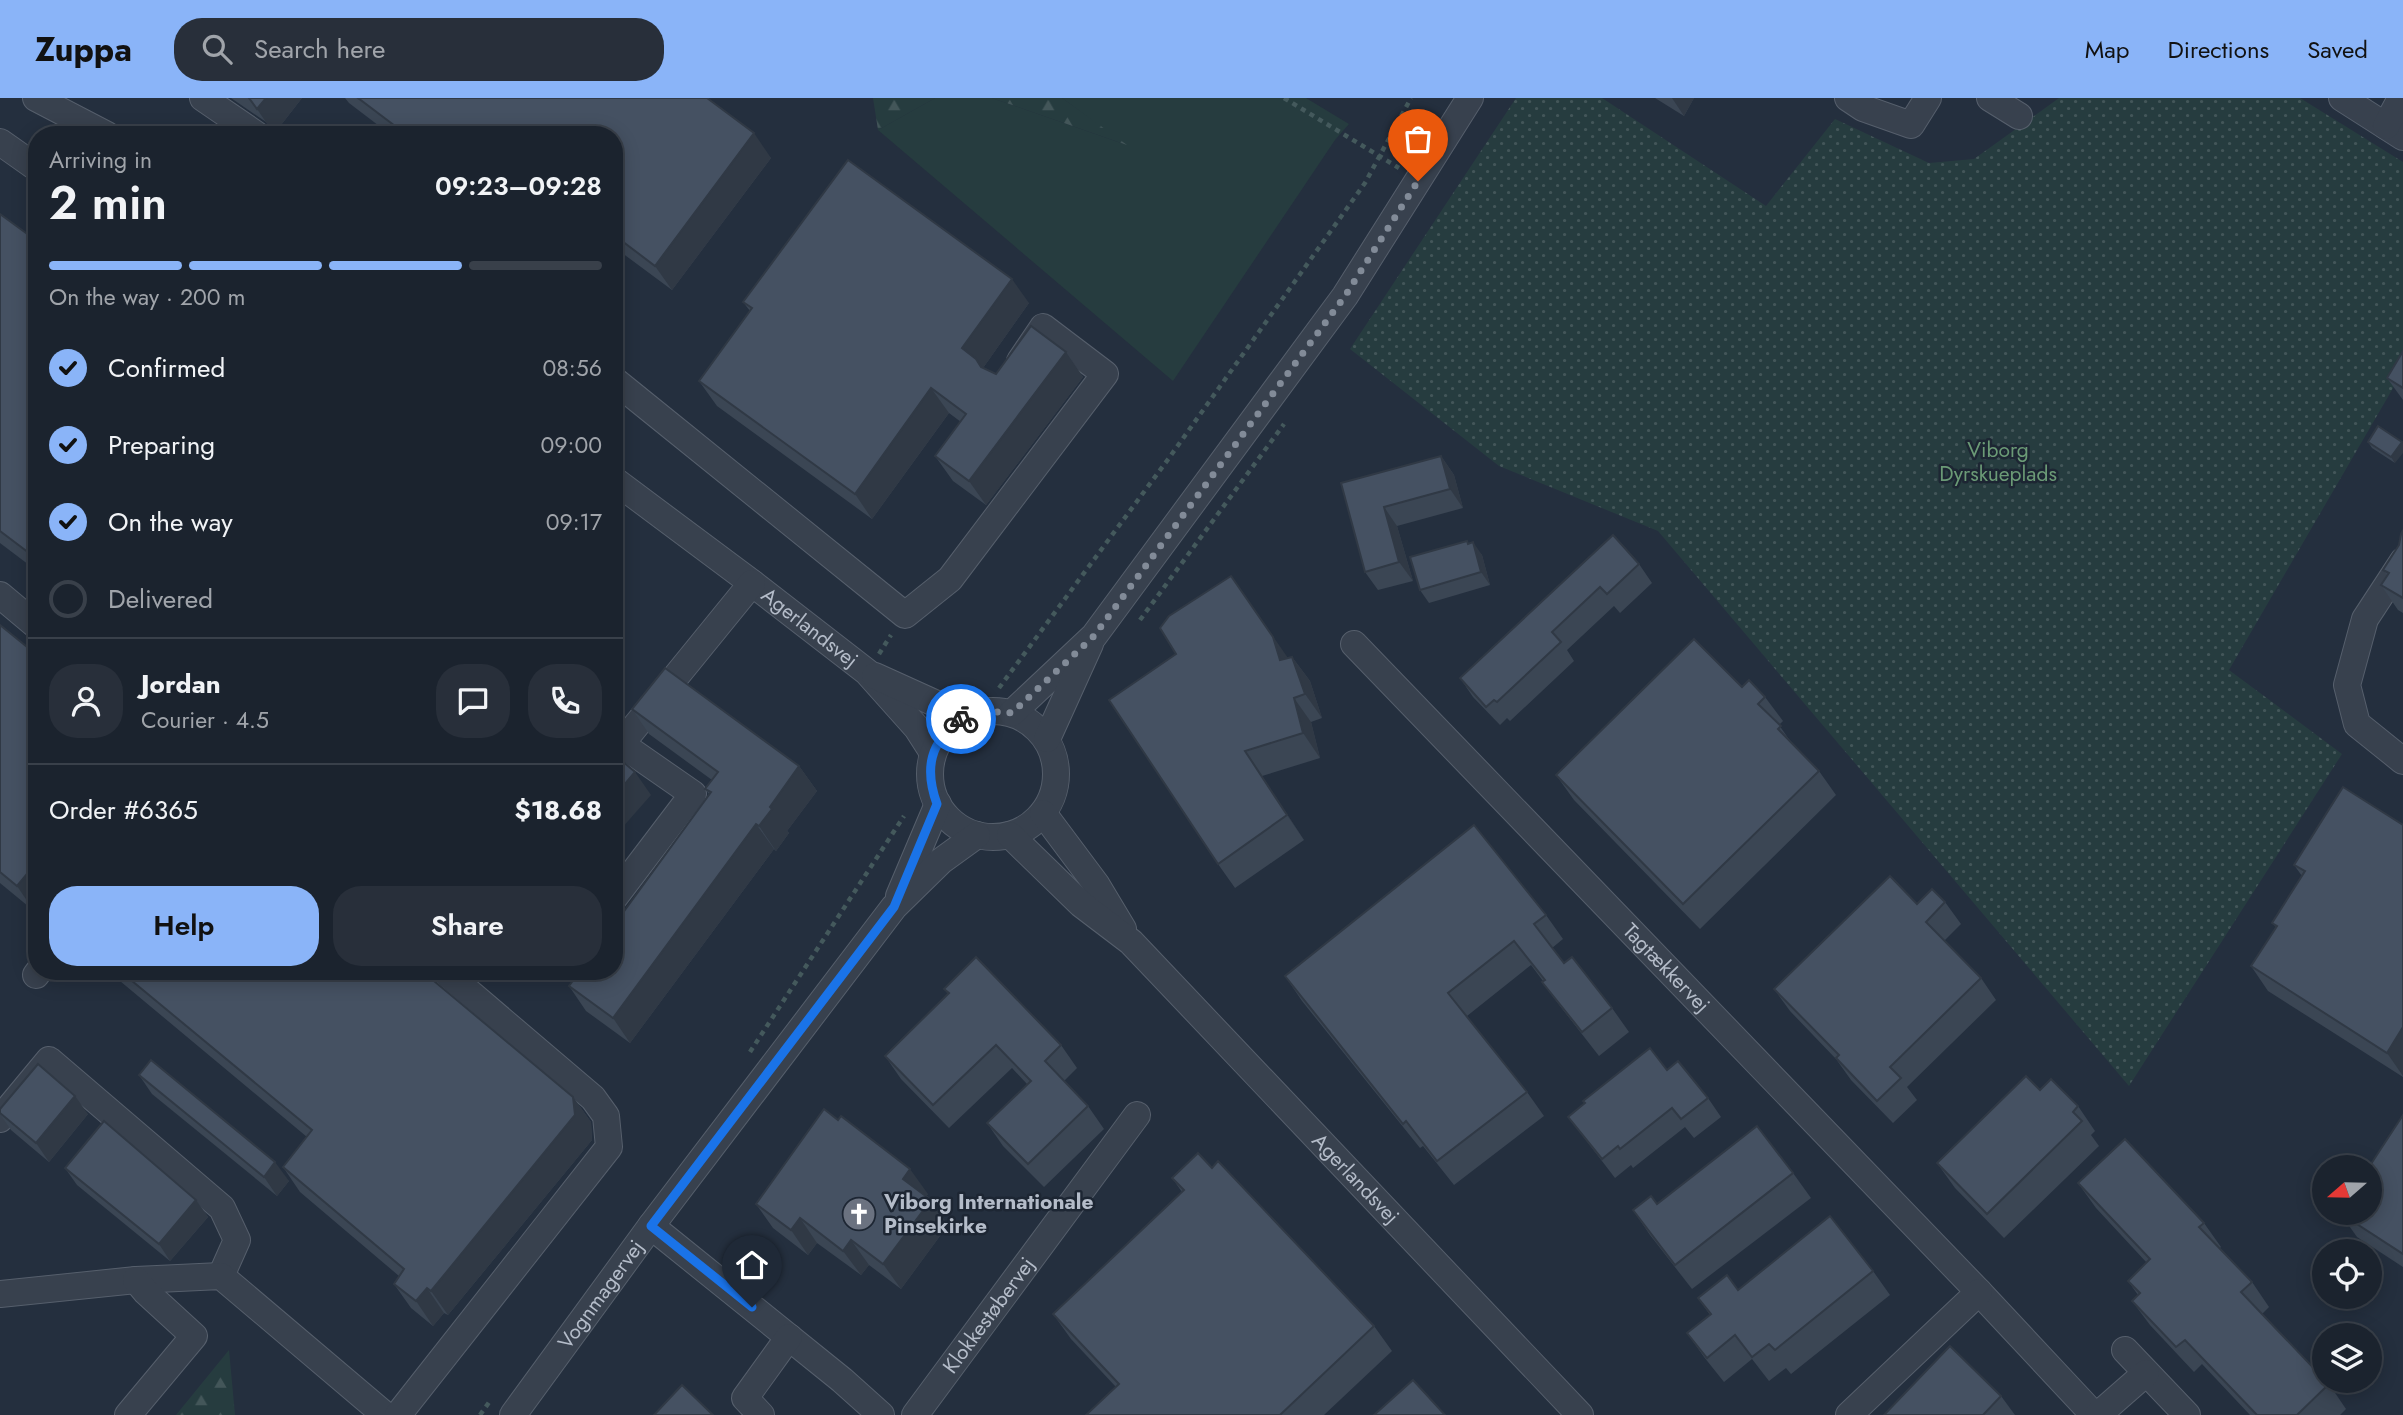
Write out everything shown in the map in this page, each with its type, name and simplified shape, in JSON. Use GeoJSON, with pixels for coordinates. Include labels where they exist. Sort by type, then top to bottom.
{"type":"FeatureCollection","features":[{"type":"Feature","properties":{"kind":"street"},"geometry":{"type":"LineString","coordinates":[[36,98],[90,126]]}},
{"type":"Feature","properties":{"kind":"street"},"geometry":{"type":"LineString","coordinates":[[203,98],[244,126]]}},
{"type":"Feature","properties":{"kind":"street"},"geometry":{"type":"LineString","coordinates":[[1012,713],[1094,636],[1345,296],[1470,98]]}},
{"type":"Feature","properties":{"kind":"street"},"geometry":{"type":"LineString","coordinates":[[1848,98],[1863,108],[1911,125],[1928,98]]}},
{"type":"Feature","properties":{"kind":"street"},"geometry":{"type":"LineString","coordinates":[[1990,98],[2019,116]]}},
{"type":"Feature","properties":{"kind":"street"},"geometry":{"type":"LineString","coordinates":[[2342,98],[2394,132],[2401,98]]}},
{"type":"Feature","properties":{"kind":"street"},"geometry":{"type":"LineString","coordinates":[[0,142],[28,162]]}},
{"type":"Feature","properties":{"kind":"street"},"geometry":{"type":"LineString","coordinates":[[623,387],[905,615],[950,579],[1105,374],[1043,327],[1007,379]]}},
{"type":"Feature","properties":{"kind":"street","name":"Agerlandsvej"},"geometry":{"type":"LineString","coordinates":[[623,488],[867,672],[917,728],[933,752]]}},
{"type":"Feature","properties":{"kind":"street"},"geometry":{"type":"LineString","coordinates":[[2401,756],[2357,724],[2347,685],[2365,619],[2403,561]]}},
{"type":"Feature","properties":{"kind":"street","name":"Agerlandsvej"},"geometry":{"type":"LineString","coordinates":[[623,742],[752,583]]}},
{"type":"Feature","properties":{"kind":"street"},"geometry":{"type":"LineString","coordinates":[[0,595],[28,618]]}},
{"type":"Feature","properties":{"kind":"street"},"geometry":{"type":"LineString","coordinates":[[1047,739],[1094,636]]}},
{"type":"Feature","properties":{"kind":"street","name":"Tagtækkervej"},"geometry":{"type":"LineString","coordinates":[[1354,644],[2096,1415]]}},
{"type":"Feature","properties":{"kind":"street","name":"Agerlandsvej"},"geometry":{"type":"LineString","coordinates":[[867,672],[939,705],[971,715]]}},
{"type":"Feature","properties":{"kind":"street"},"geometry":{"type":"LineString","coordinates":[[1012,713],[1026,719],[1047,739],[1054,755],[1057,775],[1053,796],[1043,813],[1028,827],[1010,835],[977,835],[948,818],[935,796],[930,770],[933,752],[944,734],[971,715],[1012,713]]}},
{"type":"Feature","properties":{"kind":"street","name":"Agerlandsvej"},"geometry":{"type":"LineString","coordinates":[[623,745],[693,794],[623,886]]}},
{"type":"Feature","properties":{"kind":"street","name":"Vognmagervej"},"geometry":{"type":"LineString","coordinates":[[894,907],[935,796]]}},
{"type":"Feature","properties":{"kind":"street","name":"Agerlandsvej"},"geometry":{"type":"LineString","coordinates":[[1043,813],[1096,884],[1131,942]]}},
{"type":"Feature","properties":{"kind":"street","name":"Vognmagervej"},"geometry":{"type":"LineString","coordinates":[[513,1415],[651,1226],[894,907],[941,861],[977,835]]}},
{"type":"Feature","properties":{"kind":"street","name":"Agerlandsvej"},"geometry":{"type":"LineString","coordinates":[[1010,835],[1081,904],[1131,942],[1580,1415]]}},
{"type":"Feature","properties":{"kind":"street"},"geometry":{"type":"LineString","coordinates":[[398,1415],[609,1147],[606,1116],[593,1098],[455,980]]}},
{"type":"Feature","properties":{"kind":"street"},"geometry":{"type":"LineString","coordinates":[[0,1119],[8,1092],[48,1060],[222,1208],[237,1240],[221,1276]]}},
{"type":"Feature","properties":{"kind":"street","name":"Klokkestøbervej"},"geometry":{"type":"LineString","coordinates":[[915,1415],[1137,1115]]}},
{"type":"Feature","properties":{"kind":"street"},"geometry":{"type":"LineString","coordinates":[[651,1226],[842,1380],[881,1415]]}},
{"type":"Feature","properties":{"kind":"street"},"geometry":{"type":"LineString","coordinates":[[0,1294],[136,1280],[221,1276],[385,1415]]}},
{"type":"Feature","properties":{"kind":"street"},"geometry":{"type":"LineString","coordinates":[[128,1415],[194,1336],[145,1292],[136,1280]]}},
{"type":"Feature","properties":{"kind":"street"},"geometry":{"type":"LineString","coordinates":[[1849,1415],[1979,1292]]}},
{"type":"Feature","properties":{"kind":"street"},"geometry":{"type":"LineString","coordinates":[[761,1415],[745,1398],[789,1338]]}},
{"type":"Feature","properties":{"kind":"street"},"geometry":{"type":"LineString","coordinates":[[2125,1350],[2186,1415]]}},
{"type":"Feature","properties":{"kind":"street"},"geometry":{"type":"LineString","coordinates":[[2096,1415],[2146,1373]]}},
{"type":"Feature","properties":{"kind":"path"},"geometry":{"type":"LineString","coordinates":[[1284,98],[1380,155]]}},
{"type":"Feature","properties":{"kind":"path"},"geometry":{"type":"LineString","coordinates":[[971,715],[1169,458],[1366,183],[1411,98]]}},
{"type":"Feature","properties":{"kind":"path"},"geometry":{"type":"LineString","coordinates":[[867,672],[905,615]]}},
{"type":"Feature","properties":{"kind":"path"},"geometry":{"type":"LineString","coordinates":[[746,1058],[903,816],[935,796]]}},
{"type":"Feature","properties":{"kind":"path"},"geometry":{"type":"LineString","coordinates":[[480,1415],[495,1395]]}},
{"type":"Feature","properties":{"kind":"green space"},"geometry":{"type":"Polygon","coordinates":[[[873,98],[935,98],[878,130],[873,98]]]}},
{"type":"Feature","properties":{"kind":"green space"},"geometry":{"type":"Polygon","coordinates":[[[935,98],[992,98],[1124,144],[1062,98],[1306,98],[1349,124],[1335,140],[1173,381],[878,130],[935,98]]]}},
{"type":"Feature","properties":{"kind":"green space"},"geometry":{"type":"Polygon","coordinates":[[[992,98],[1062,98],[1127,145],[992,98]]]}},
{"type":"Feature","properties":{"kind":"green space","name":"Viborg Dyrskueplads"},"geometry":{"type":"Polygon","coordinates":[[[1516,98],[1602,98],[1766,206],[1835,119],[1929,163],[1974,159],[2059,98],[2300,98],[2403,162],[2403,371],[2229,670],[2342,754],[2129,1086],[1658,531],[1499,466],[1350,349],[1516,98]]]}},
{"type":"Feature","properties":{"kind":"green space"},"geometry":{"type":"Polygon","coordinates":[[[229,1350],[235,1415],[176,1415],[229,1350]]]}},
{"type":"Feature","properties":{"kind":"building"},"geometry":{"type":"Polygon","coordinates":[[[249,98],[266,98],[257,109],[249,98]]]}},
{"type":"Feature","properties":{"kind":"building"},"geometry":{"type":"Polygon","coordinates":[[[358,98],[707,98],[754,133],[655,266],[623,242],[623,126],[395,126],[358,98]]]}},
{"type":"Feature","properties":{"kind":"building"},"geometry":{"type":"Polygon","coordinates":[[[848,160],[1012,279],[962,348],[976,359],[981,367],[996,374],[1031,326],[1066,352],[969,481],[935,456],[966,414],[931,388],[855,494],[699,381],[752,308],[743,302],[848,160]]]}},
{"type":"Feature","properties":{"kind":"building"},"geometry":{"type":"Polygon","coordinates":[[[0,214],[28,234],[28,552],[0,531],[0,214]]]}},
{"type":"Feature","properties":{"kind":"building"},"geometry":{"type":"Polygon","coordinates":[[[2403,351],[2403,388],[2387,378],[2403,351]]]}},
{"type":"Feature","properties":{"kind":"building"},"geometry":{"type":"Polygon","coordinates":[[[2378,426],[2402,442],[2391,457],[2368,442],[2378,426]]]}},
{"type":"Feature","properties":{"kind":"building"},"geometry":{"type":"Polygon","coordinates":[[[1441,456],[1450,489],[1384,507],[1399,562],[1365,572],[1341,483],[1441,456]]]}},
{"type":"Feature","properties":{"kind":"building"},"geometry":{"type":"Polygon","coordinates":[[[2403,530],[2403,598],[2381,585],[2389,573],[2383,570],[2399,545],[2403,530]]]}},
{"type":"Feature","properties":{"kind":"building"},"geometry":{"type":"Polygon","coordinates":[[[1613,535],[1639,564],[1607,594],[1600,587],[1552,632],[1561,642],[1497,702],[1494,700],[1486,707],[1460,678],[1613,535]]]}},
{"type":"Feature","properties":{"kind":"building"},"geometry":{"type":"Polygon","coordinates":[[[1467,541],[1468,544],[1473,542],[1481,572],[1420,590],[1410,557],[1467,541]]]}},
{"type":"Feature","properties":{"kind":"building"},"geometry":{"type":"Polygon","coordinates":[[[1231,576],[1273,637],[1280,660],[1292,657],[1305,694],[1294,698],[1303,733],[1245,751],[1287,815],[1218,864],[1109,700],[1176,654],[1160,628],[1169,616],[1231,576]]]}},
{"type":"Feature","properties":{"kind":"building"},"geometry":{"type":"Polygon","coordinates":[[[0,625],[28,648],[28,873],[17,886],[0,872],[0,625]]]}},
{"type":"Feature","properties":{"kind":"building"},"geometry":{"type":"Polygon","coordinates":[[[1694,639],[1742,687],[1749,680],[1765,697],[1758,704],[1781,726],[1778,729],[1819,771],[1683,904],[1556,775],[1694,639]]]}},
{"type":"Feature","properties":{"kind":"building"},"geometry":{"type":"Polygon","coordinates":[[[665,668],[799,766],[770,807],[772,809],[759,826],[756,824],[613,1018],[569,986],[573,980],[623,980],[623,913],[711,792],[705,789],[718,772],[632,709],[665,668]]]}},
{"type":"Feature","properties":{"kind":"building"},"geometry":{"type":"Polygon","coordinates":[[[623,762],[635,772],[623,786],[623,762]]]}},
{"type":"Feature","properties":{"kind":"building"},"geometry":{"type":"Polygon","coordinates":[[[2343,787],[2403,825],[2403,1027],[2387,1053],[2251,966],[2277,926],[2272,923],[2305,871],[2294,865],[2343,787]]]}},
{"type":"Feature","properties":{"kind":"building"},"geometry":{"type":"Polygon","coordinates":[[[1474,825],[1546,915],[1534,924],[1564,963],[1572,957],[1612,1008],[1582,1032],[1542,982],[1545,980],[1514,941],[1448,993],[1527,1092],[1437,1161],[1406,1121],[1403,1124],[1285,976],[1474,825]]]}},
{"type":"Feature","properties":{"kind":"building"},"geometry":{"type":"Polygon","coordinates":[[[1890,876],[1917,904],[1932,889],[1945,902],[1926,922],[1981,978],[1890,1067],[1901,1078],[1877,1101],[1836,1058],[1839,1055],[1774,989],[1890,876]]]}},
{"type":"Feature","properties":{"kind":"building"},"geometry":{"type":"Polygon","coordinates":[[[976,957],[1061,1045],[1045,1061],[1088,1106],[1028,1164],[987,1123],[1031,1081],[996,1045],[933,1105],[885,1056],[949,993],[944,989],[976,957]]]}},
{"type":"Feature","properties":{"kind":"building"},"geometry":{"type":"Polygon","coordinates":[[[131,980],[433,980],[573,1097],[575,1115],[431,1291],[427,1288],[416,1301],[394,1284],[404,1269],[283,1167],[312,1130],[131,980]]]}},
{"type":"Feature","properties":{"kind":"building"},"geometry":{"type":"Polygon","coordinates":[[[1650,1048],[1667,1070],[1678,1061],[1708,1098],[1681,1119],[1672,1108],[1620,1149],[1618,1146],[1602,1159],[1568,1117],[1585,1103],[1583,1101],[1650,1048]]]}},
{"type":"Feature","properties":{"kind":"building"},"geometry":{"type":"Polygon","coordinates":[[[151,1060],[275,1162],[264,1177],[139,1075],[151,1060]]]}},
{"type":"Feature","properties":{"kind":"building"},"geometry":{"type":"Polygon","coordinates":[[[38,1064],[75,1096],[36,1143],[0,1113],[0,1109],[38,1064]]]}},
{"type":"Feature","properties":{"kind":"building"},"geometry":{"type":"Polygon","coordinates":[[[2026,1076],[2040,1090],[2051,1079],[2078,1106],[2073,1112],[2082,1121],[1987,1214],[1937,1163],[2026,1076]]]}},
{"type":"Feature","properties":{"kind":"building","name":"Viborg Internationale Pinsekirke"},"geometry":{"type":"Polygon","coordinates":[[[824,1109],[838,1120],[841,1116],[910,1169],[903,1179],[931,1200],[883,1264],[851,1240],[843,1251],[800,1218],[791,1230],[756,1204],[824,1109]]]}},
{"type":"Feature","properties":{"kind":"building"},"geometry":{"type":"Polygon","coordinates":[[[2403,1115],[2403,1254],[2358,1225],[2382,1225],[2382,1155],[2377,1155],[2403,1115]]]}},
{"type":"Feature","properties":{"kind":"building"},"geometry":{"type":"Polygon","coordinates":[[[104,1121],[196,1200],[159,1244],[65,1168],[104,1121]]]}},
{"type":"Feature","properties":{"kind":"building"},"geometry":{"type":"Polygon","coordinates":[[[1757,1126],[1793,1173],[1675,1265],[1633,1210],[1651,1196],[1657,1204],[1757,1126]]]}},
{"type":"Feature","properties":{"kind":"building"},"geometry":{"type":"Polygon","coordinates":[[[2125,1139],[2204,1223],[2199,1227],[2252,1282],[2241,1292],[2312,1366],[2312,1393],[2320,1393],[2297,1415],[2257,1415],[2185,1340],[2176,1347],[2132,1301],[2140,1293],[2128,1281],[2150,1259],[2078,1183],[2125,1139]]]}},
{"type":"Feature","properties":{"kind":"building"},"geometry":{"type":"Polygon","coordinates":[[[1198,1153],[1212,1168],[1218,1161],[1374,1326],[1280,1415],[1086,1415],[1119,1384],[1053,1314],[1184,1190],[1172,1178],[1198,1153]]]}},
{"type":"Feature","properties":{"kind":"building"},"geometry":{"type":"Polygon","coordinates":[[[1830,1216],[1873,1271],[1775,1350],[1769,1344],[1752,1357],[1735,1335],[1707,1358],[1687,1333],[1711,1314],[1698,1298],[1727,1275],[1738,1290],[1830,1216]]]}},
{"type":"Feature","properties":{"kind":"building"},"geometry":{"type":"Polygon","coordinates":[[[1950,1346],[2001,1396],[1983,1415],[1884,1415],[1950,1346]]]}},
{"type":"Feature","properties":{"kind":"building"},"geometry":{"type":"Polygon","coordinates":[[[1413,1380],[1445,1415],[1374,1415],[1413,1380]]]}},
{"type":"Feature","properties":{"kind":"building"},"geometry":{"type":"Polygon","coordinates":[[[682,1385],[713,1415],[654,1415],[682,1385]]]}},
{"type":"Feature","properties":{"kind":"way so far"},"geometry":{"type":"LineString","coordinates":[[961,719],[982,711],[1012,713],[1061,664],[1094,636],[1345,296],[1418,181]]}},
{"type":"Feature","properties":{"kind":"place","name":"Viborg Internationale Pinsekirke"},"geometry":{"type":"Point","coordinates":[859,1214]}},
{"type":"Feature","properties":{"kind":"route"},"geometry":{"type":"LineString","coordinates":[[752,1307],[651,1226],[894,907],[937,804],[930,770],[933,752],[944,734],[961,719]]}}]}
